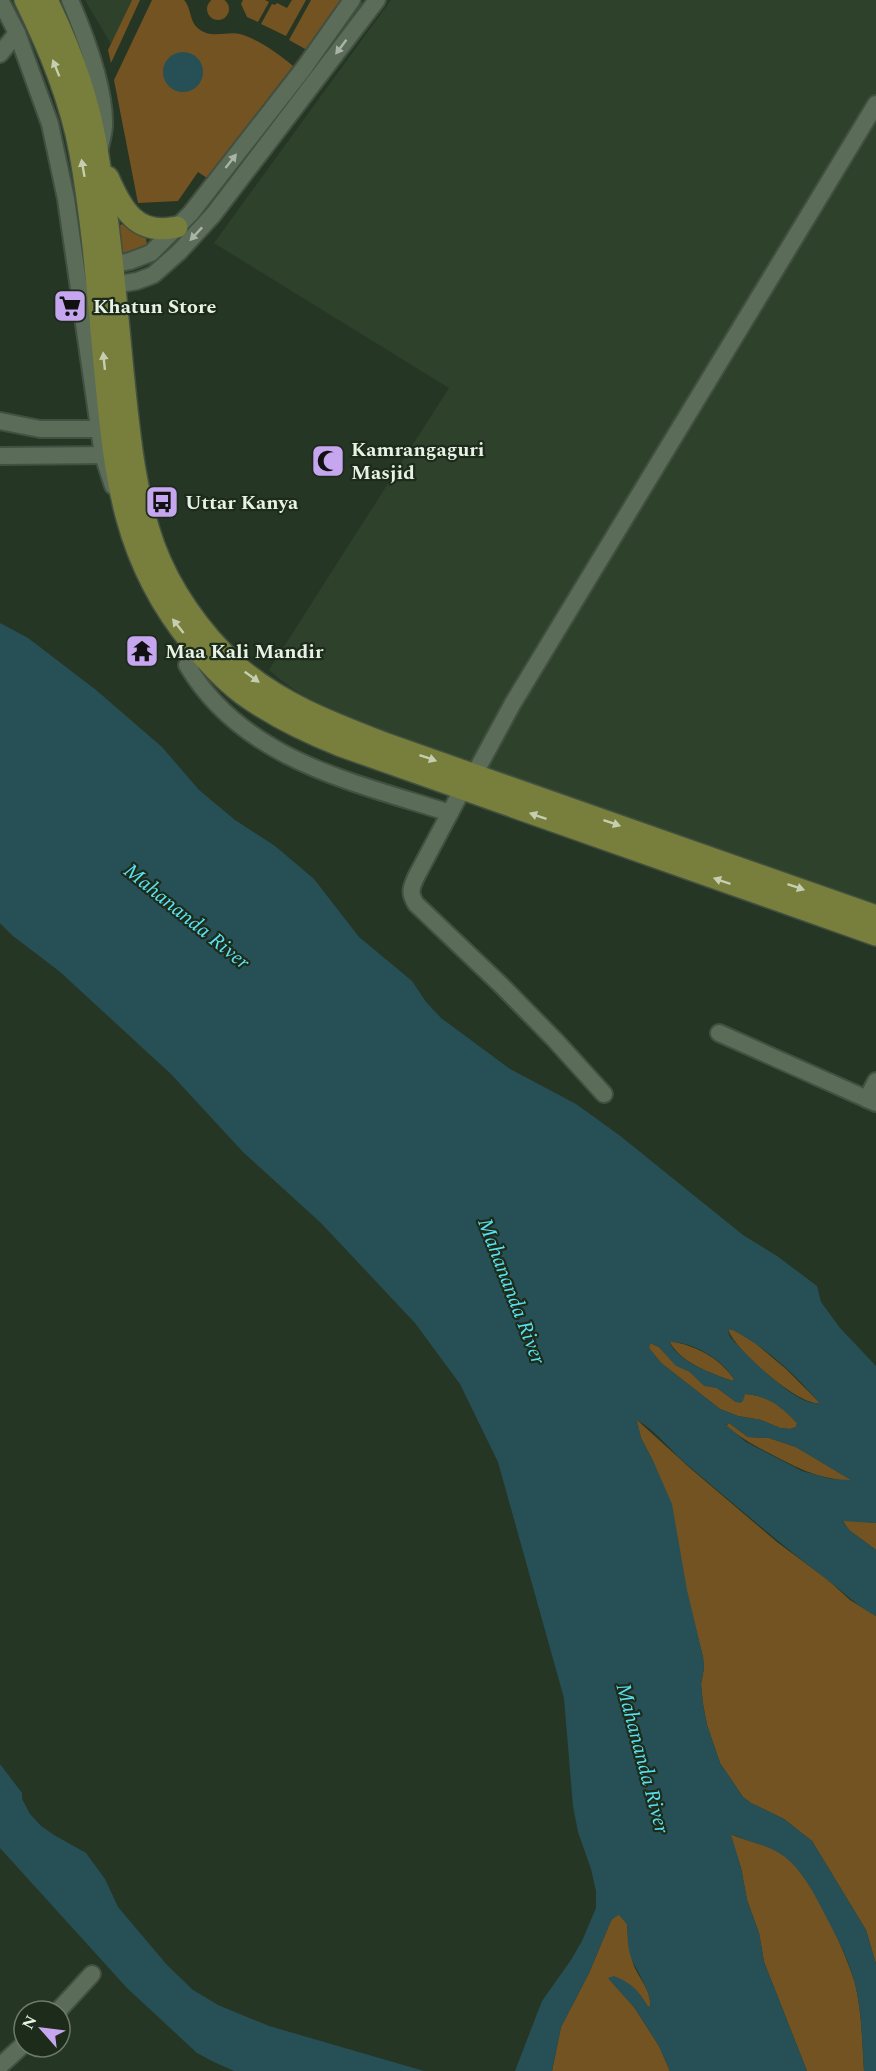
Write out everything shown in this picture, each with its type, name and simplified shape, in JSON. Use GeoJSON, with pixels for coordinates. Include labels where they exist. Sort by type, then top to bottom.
{"type":"FeatureCollection","features":[{"type":"Feature","properties":{"kind":"main road"},"geometry":{"type":"LineString","coordinates":[[25,0],[62,82],[74,124],[99,279],[126,394],[141,432],[159,514],[206,646],[251,710],[297,740],[357,766],[415,784],[468,782],[876,916]]}},
{"type":"Feature","properties":{"kind":"main road"},"geometry":{"type":"LineString","coordinates":[[47,0],[61,29],[81,84],[98,155],[120,204],[130,217],[145,226],[177,227]]}},
{"type":"Feature","properties":{"kind":"main road"},"geometry":{"type":"LineString","coordinates":[[98,155],[99,279],[108,455],[131,534],[146,574],[171,616],[206,646],[263,685],[309,712],[387,744],[468,782],[876,935]]}},
{"type":"Feature","properties":{"kind":"street"},"geometry":{"type":"LineString","coordinates":[[0,0],[17,33],[51,124],[66,199],[99,279]]}},
{"type":"Feature","properties":{"kind":"street"},"geometry":{"type":"LineString","coordinates":[[70,0],[86,36],[99,86],[104,126],[98,155]]}},
{"type":"Feature","properties":{"kind":"street"},"geometry":{"type":"LineString","coordinates":[[99,279],[137,281],[159,270],[213,215],[313,70],[352,0]]}},
{"type":"Feature","properties":{"kind":"street"},"geometry":{"type":"LineString","coordinates":[[99,279],[151,253],[177,227],[377,0]]}},
{"type":"Feature","properties":{"kind":"street"},"geometry":{"type":"LineString","coordinates":[[0,54],[17,33]]}},
{"type":"Feature","properties":{"kind":"street"},"geometry":{"type":"LineString","coordinates":[[604,1094],[501,985],[416,904],[411,889],[450,813],[513,703],[876,104]]}},
{"type":"Feature","properties":{"kind":"street"},"geometry":{"type":"LineString","coordinates":[[198,203],[213,215]]}},
{"type":"Feature","properties":{"kind":"street"},"geometry":{"type":"LineString","coordinates":[[0,420],[40,429],[105,429]]}},
{"type":"Feature","properties":{"kind":"street"},"geometry":{"type":"LineString","coordinates":[[0,456],[108,455]]}},
{"type":"Feature","properties":{"kind":"street"},"geometry":{"type":"LineString","coordinates":[[206,646],[187,665],[196,680],[225,712],[259,740],[299,763],[321,772],[450,813]]}},
{"type":"Feature","properties":{"kind":"street"},"geometry":{"type":"LineString","coordinates":[[719,1033],[872,1101],[876,1081]]}},
{"type":"Feature","properties":{"kind":"street"},"geometry":{"type":"LineString","coordinates":[[69,1999],[92,1974]]}},
{"type":"Feature","properties":{"kind":"street"},"geometry":{"type":"LineString","coordinates":[[0,2066],[12,2055]]}},
{"type":"Feature","properties":{"kind":"shaded area"},"geometry":{"type":"Polygon","coordinates":[[[218,-2],[226,1],[229,9],[226,17],[218,20],[210,17],[207,9],[210,1],[218,-2]]]}},
{"type":"Feature","properties":{"kind":"shaded area"},"geometry":{"type":"Polygon","coordinates":[[[85,0],[132,0],[111,44],[85,0]]]}},
{"type":"Feature","properties":{"kind":"shaded area"},"geometry":{"type":"Polygon","coordinates":[[[132,0],[140,0],[111,63],[108,50],[132,0]]]}},
{"type":"Feature","properties":{"kind":"shaded area"},"geometry":{"type":"Polygon","coordinates":[[[152,0],[184,0],[194,23],[204,32],[209,34],[235,33],[247,36],[268,47],[293,66],[207,178],[198,172],[178,201],[138,203],[114,80],[152,0]]]}},
{"type":"Feature","properties":{"kind":"shaded area"},"geometry":{"type":"Polygon","coordinates":[[[243,0],[269,2],[258,22],[247,17],[241,4],[243,0]]]}},
{"type":"Feature","properties":{"kind":"shaded area"},"geometry":{"type":"Polygon","coordinates":[[[292,0],[306,0],[286,36],[261,24],[272,4],[277,3],[287,8],[292,0]]]}},
{"type":"Feature","properties":{"kind":"shaded area"},"geometry":{"type":"Polygon","coordinates":[[[311,0],[342,0],[307,50],[289,40],[311,0]]]}},
{"type":"Feature","properties":{"kind":"shaded area"},"geometry":{"type":"Polygon","coordinates":[[[391,0],[876,0],[876,905],[362,727],[322,708],[269,670],[449,388],[214,243],[391,0]]]}},
{"type":"Feature","properties":{"kind":"shaded area"},"geometry":{"type":"Polygon","coordinates":[[[122,224],[146,238],[147,245],[128,254],[121,253],[119,226],[122,224]]]}},
{"type":"Feature","properties":{"kind":"shaded area"},"geometry":{"type":"Polygon","coordinates":[[[728,1329],[734,1330],[755,1343],[786,1369],[820,1403],[798,1396],[754,1363],[728,1329]]]}},
{"type":"Feature","properties":{"kind":"shaded area"},"geometry":{"type":"Polygon","coordinates":[[[669,1341],[697,1349],[713,1358],[728,1371],[733,1381],[706,1371],[688,1361],[674,1349],[669,1341]]]}},
{"type":"Feature","properties":{"kind":"shaded area"},"geometry":{"type":"Polygon","coordinates":[[[650,1343],[659,1347],[672,1361],[690,1372],[704,1385],[717,1388],[736,1402],[745,1394],[761,1397],[774,1403],[797,1423],[796,1427],[780,1428],[761,1420],[738,1416],[720,1409],[661,1363],[649,1348],[650,1343]]]}},
{"type":"Feature","properties":{"kind":"shaded area"},"geometry":{"type":"Polygon","coordinates":[[[636,1419],[777,1542],[828,1580],[850,1600],[876,1616],[876,1964],[866,1930],[812,1841],[784,1819],[743,1797],[720,1763],[707,1725],[703,1704],[701,1684],[704,1668],[703,1657],[654,1463],[641,1438],[636,1419]]]}},
{"type":"Feature","properties":{"kind":"shaded area"},"geometry":{"type":"Polygon","coordinates":[[[729,1423],[748,1437],[769,1438],[796,1447],[853,1481],[819,1475],[790,1464],[742,1437],[726,1426],[729,1423]]]}},
{"type":"Feature","properties":{"kind":"shaded area"},"geometry":{"type":"Polygon","coordinates":[[[842,1520],[876,1523],[876,1550],[849,1530],[842,1520]]]}},
{"type":"Feature","properties":{"kind":"shaded area"},"geometry":{"type":"Polygon","coordinates":[[[730,1834],[785,1856],[805,1879],[826,1913],[843,1950],[857,1991],[864,2071],[807,2071],[764,1962],[759,1933],[747,1900],[741,1868],[730,1834]]]}},
{"type":"Feature","properties":{"kind":"shaded area"},"geometry":{"type":"Polygon","coordinates":[[[619,1914],[627,1924],[632,1961],[647,1990],[650,2006],[648,2007],[637,1991],[627,1983],[609,1979],[634,2007],[659,2046],[670,2071],[552,2071],[561,2027],[589,1973],[612,1919],[619,1914]]]}},
{"type":"Feature","properties":{"kind":"water"},"geometry":{"type":"Polygon","coordinates":[[[183,52],[191,53],[197,58],[202,64],[202,80],[197,86],[191,91],[183,92],[175,91],[169,86],[164,80],[163,72],[164,64],[169,58],[175,53],[183,52]]]}},
{"type":"Feature","properties":{"kind":"water","name":"Mahananda River"},"geometry":{"type":"Polygon","coordinates":[[[0,623],[28,638],[96,690],[162,747],[199,790],[235,820],[275,846],[314,879],[359,937],[412,981],[426,1002],[441,1018],[510,1069],[576,1104],[619,1135],[743,1235],[777,1256],[817,1286],[821,1302],[840,1328],[876,1366],[876,1523],[842,1521],[849,1530],[876,1550],[876,1616],[856,1603],[774,1538],[637,1420],[641,1438],[672,1504],[687,1590],[703,1657],[704,1668],[701,1684],[703,1704],[707,1725],[720,1763],[743,1797],[784,1819],[812,1841],[866,1930],[876,1964],[876,2071],[864,2071],[860,2014],[854,1980],[840,1944],[811,1888],[791,1862],[779,1853],[731,1834],[747,1900],[759,1933],[764,1962],[807,2071],[670,2071],[659,2046],[634,2007],[608,1978],[614,1976],[630,1984],[648,2007],[650,2006],[646,1988],[630,1953],[627,1924],[619,1915],[612,1919],[589,1973],[561,2027],[552,2071],[515,2071],[542,2001],[582,1941],[596,1908],[596,1891],[578,1832],[573,1806],[564,1698],[498,1462],[460,1384],[415,1323],[321,1223],[243,1152],[171,1074],[59,971],[13,936],[0,923],[0,623]],[[730,1329],[728,1331],[730,1337],[747,1355],[785,1389],[810,1402],[819,1403],[801,1382],[766,1351],[742,1335],[730,1329]],[[669,1342],[674,1349],[697,1366],[732,1381],[734,1379],[722,1364],[697,1348],[669,1342]],[[650,1343],[649,1348],[661,1363],[720,1409],[738,1416],[761,1420],[780,1428],[796,1427],[797,1423],[774,1403],[761,1397],[745,1394],[743,1401],[736,1402],[717,1388],[704,1386],[690,1372],[676,1366],[659,1347],[650,1343]],[[729,1423],[726,1425],[746,1442],[802,1471],[831,1479],[851,1480],[796,1447],[769,1438],[748,1437],[729,1423]]]}},
{"type":"Feature","properties":{"kind":"water"},"geometry":{"type":"Polygon","coordinates":[[[0,1764],[22,1793],[22,1799],[30,1814],[41,1826],[86,1853],[105,1879],[118,1907],[167,1965],[193,1990],[218,2005],[269,2026],[424,2071],[234,2071],[197,2053],[127,1988],[0,1848],[0,1764]]]}},
{"type":"Feature","properties":{"kind":"place","name":"Khatun Store"},"geometry":{"type":"Point","coordinates":[70,306]}},
{"type":"Feature","properties":{"kind":"place","name":"Kamrangaguri Masjid"},"geometry":{"type":"Point","coordinates":[328,461]}},
{"type":"Feature","properties":{"kind":"place","name":"Uttar Kanya"},"geometry":{"type":"Point","coordinates":[162,502]}},
{"type":"Feature","properties":{"kind":"place","name":"Maa Kali Mandir"},"geometry":{"type":"Point","coordinates":[142,651]}}]}
